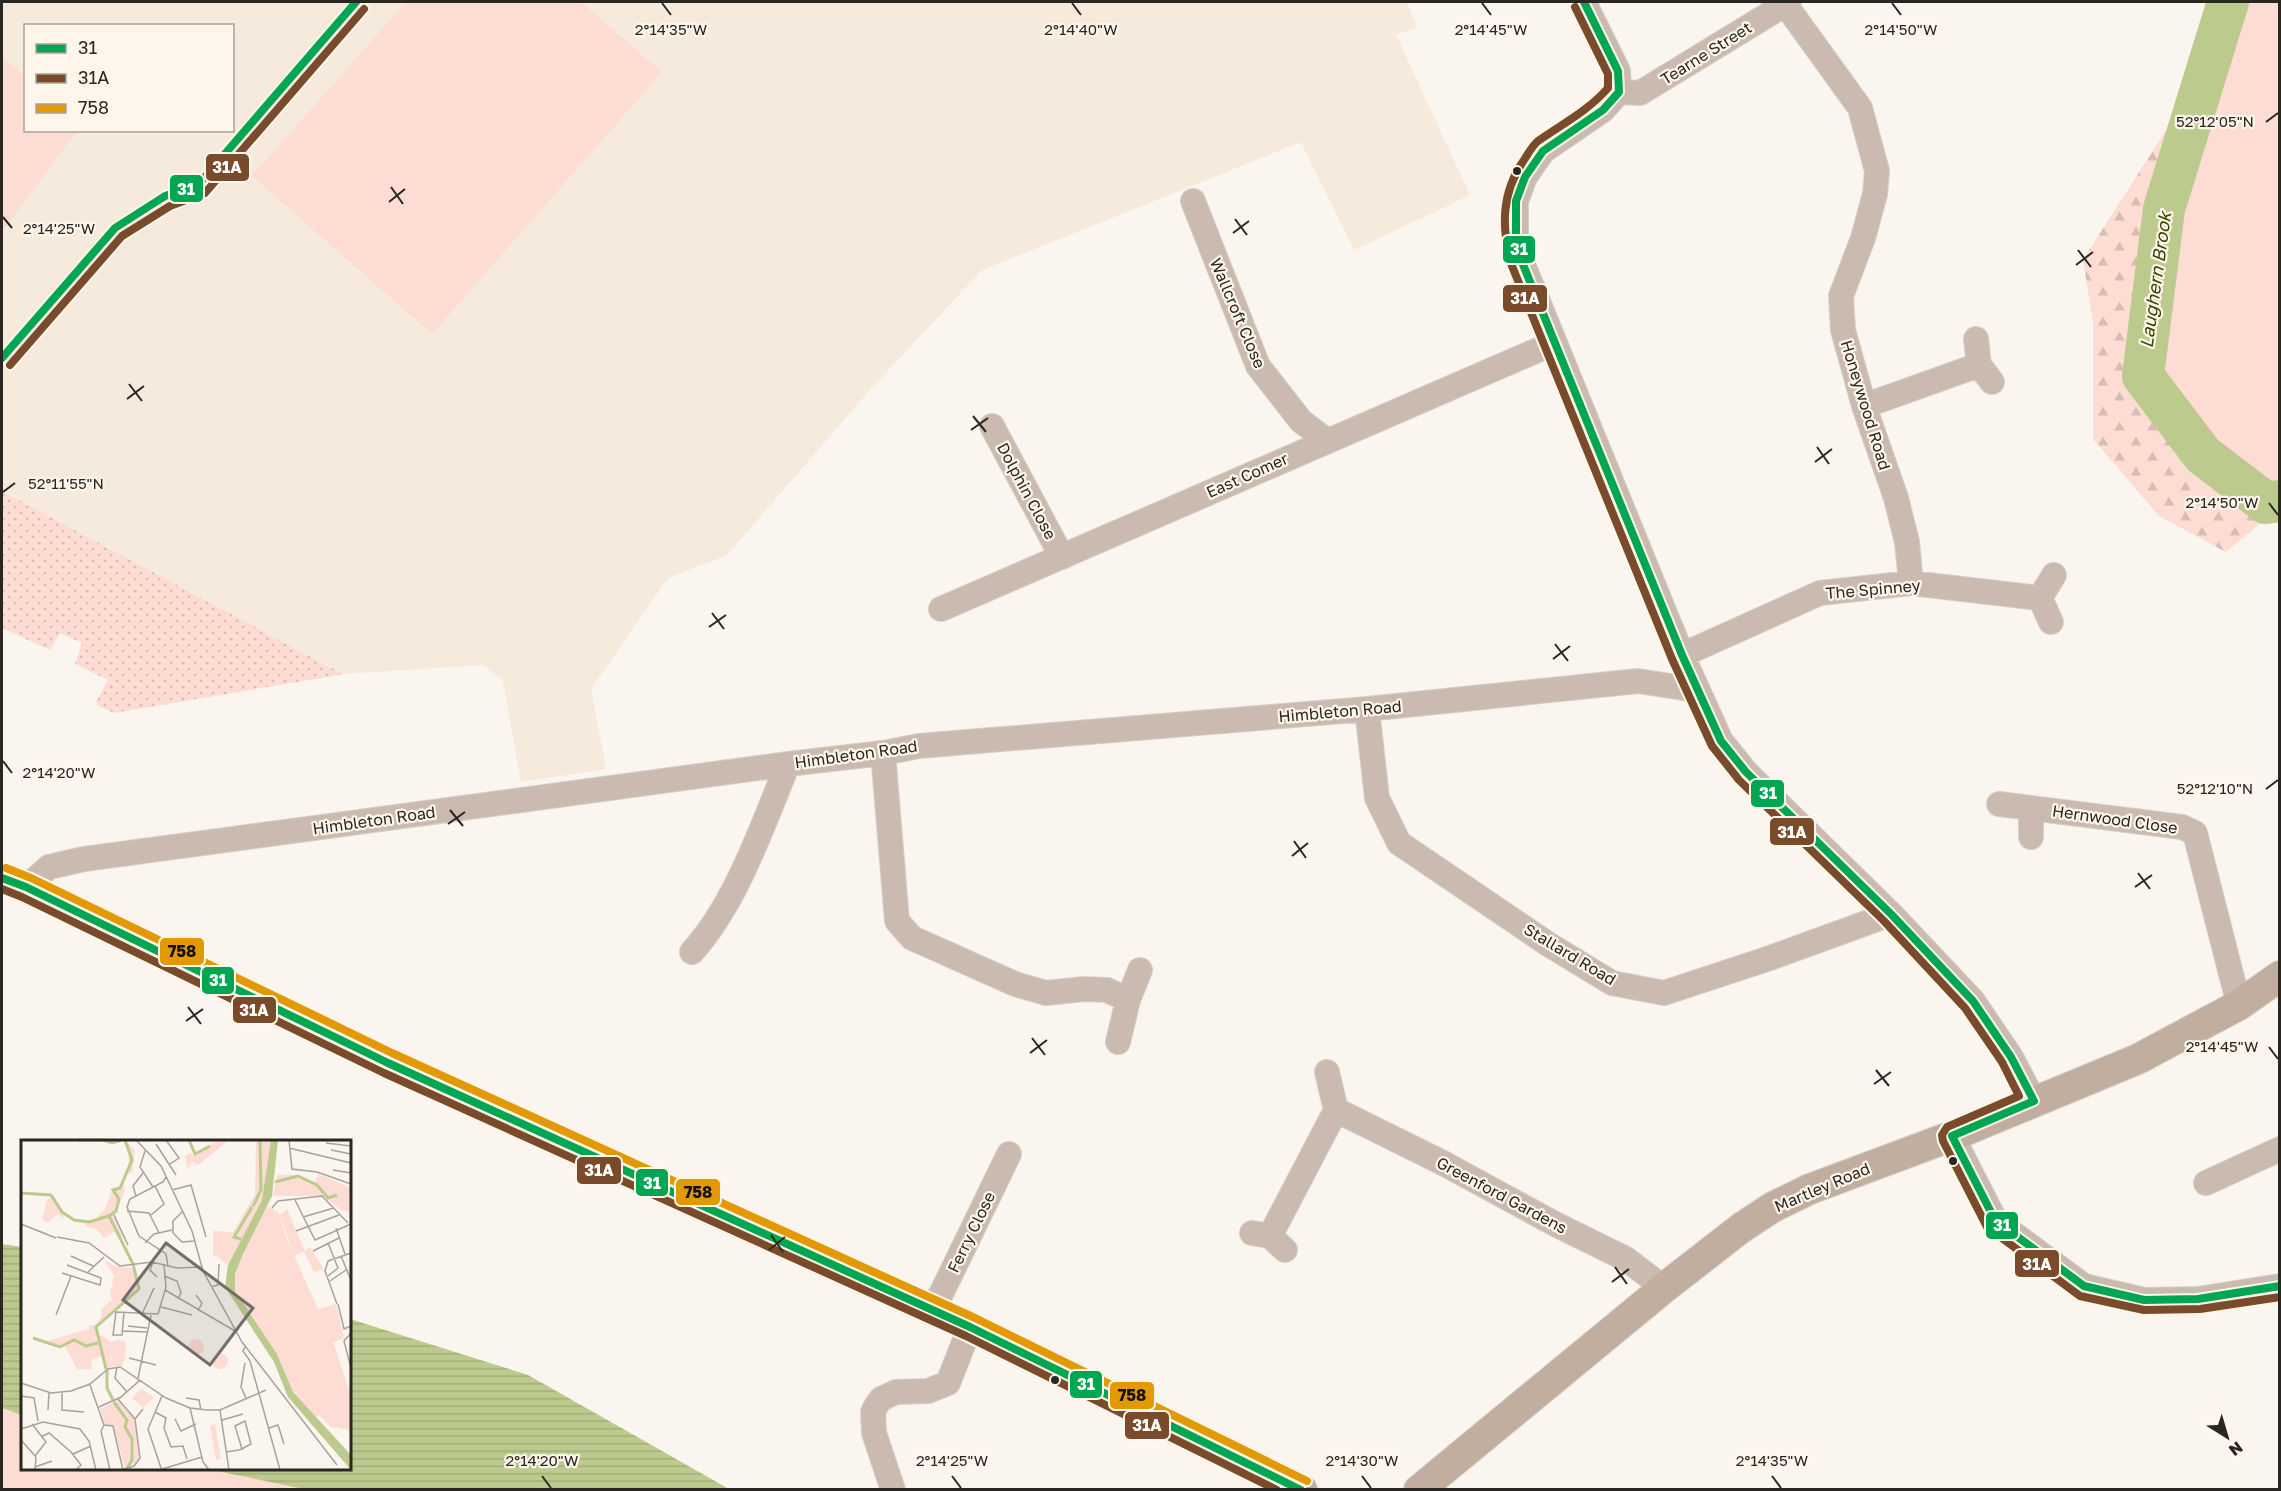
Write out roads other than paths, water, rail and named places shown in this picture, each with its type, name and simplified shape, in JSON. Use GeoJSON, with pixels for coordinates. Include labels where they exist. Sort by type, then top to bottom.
{"type":"FeatureCollection","features":[{"type":"Feature","properties":{"kind":"main road"},"geometry":{"type":"LineString","coordinates":[[14,882],[388,1063],[970,1327],[1302,1490]]}},
{"type":"Feature","properties":{"kind":"main road","name":"Martley Road"},"geometry":{"type":"LineString","coordinates":[[1419,1490],[1664,1288],[1741,1228],[1773,1207],[1810,1189],[1952,1136],[2138,1059],[2239,1005],[2280,976]]}},
{"type":"Feature","properties":{"kind":"street"},"geometry":{"type":"LineString","coordinates":[[1584,2],[1618,71],[1619,92],[1603,110],[1543,150],[1525,177],[1516,201],[1516,239],[1522,262],[1554,343],[1696,690],[1721,741],[1746,772],[1891,914],[1973,1001],[2011,1057],[2034,1101]]}},
{"type":"Feature","properties":{"kind":"street","name":"Tearne Street"},"geometry":{"type":"LineString","coordinates":[[1619,92],[1640,93],[1787,3]]}},
{"type":"Feature","properties":{"kind":"street","name":"Honeywood Road"},"geometry":{"type":"LineString","coordinates":[[1787,3],[1860,108],[1877,171],[1875,194],[1863,238],[1841,296],[1843,330],[1864,406],[1896,498],[1907,542],[1911,583]]}},
{"type":"Feature","properties":{"kind":"street","name":"Wallcroft Close"},"geometry":{"type":"LineString","coordinates":[[1192,201],[1258,366],[1301,421],[1326,440]]}},
{"type":"Feature","properties":{"kind":"street"},"geometry":{"type":"LineString","coordinates":[[1864,406],[1986,374],[1976,339]]}},
{"type":"Feature","properties":{"kind":"street","name":"East Comer"},"geometry":{"type":"LineString","coordinates":[[941,609],[1554,343]]}},
{"type":"Feature","properties":{"kind":"street","name":"Dolphin Close"},"geometry":{"type":"LineString","coordinates":[[992,426],[1062,557]]}},
{"type":"Feature","properties":{"kind":"street"},"geometry":{"type":"LineString","coordinates":[[2051,622],[2040,598],[2054,575]]}},
{"type":"Feature","properties":{"kind":"street","name":"The Spinney"},"geometry":{"type":"LineString","coordinates":[[1682,655],[1820,593],[1911,583],[2040,598]]}},
{"type":"Feature","properties":{"kind":"street","name":"Himbleton Road"},"geometry":{"type":"LineString","coordinates":[[14,882],[49,867],[84,859],[883,753],[919,746],[1367,709],[1638,681],[1696,690]]}},
{"type":"Feature","properties":{"kind":"street","name":"Stallard Road"},"geometry":{"type":"LineString","coordinates":[[1367,709],[1377,798],[1399,843],[1548,944],[1612,982],[1664,993],[1891,914]]}},
{"type":"Feature","properties":{"kind":"street"},"geometry":{"type":"LineString","coordinates":[[883,753],[897,921],[912,938],[1015,984],[1046,993],[1084,989],[1107,990],[1128,1000]]}},
{"type":"Feature","properties":{"kind":"street"},"geometry":{"type":"LineString","coordinates":[[692,952],[710,933],[738,879],[788,764]]}},
{"type":"Feature","properties":{"kind":"street","name":"Hernwood Close"},"geometry":{"type":"LineString","coordinates":[[1999,804],[2182,827],[2195,833],[2239,1005]]}},
{"type":"Feature","properties":{"kind":"street"},"geometry":{"type":"LineString","coordinates":[[2031,808],[2031,837]]}},
{"type":"Feature","properties":{"kind":"street"},"geometry":{"type":"LineString","coordinates":[[1118,1042],[1128,1000],[1140,970]]}},
{"type":"Feature","properties":{"kind":"street"},"geometry":{"type":"LineString","coordinates":[[1269,1240],[1336,1110],[1327,1072]]}},
{"type":"Feature","properties":{"kind":"street","name":"Greenford Gardens"},"geometry":{"type":"LineString","coordinates":[[1336,1110],[1626,1259],[1664,1288]]}},
{"type":"Feature","properties":{"kind":"street"},"geometry":{"type":"LineString","coordinates":[[1952,1136],[1995,1220],[2084,1286],[2145,1300],[2198,1299],[2280,1286]]}},
{"type":"Feature","properties":{"kind":"street"},"geometry":{"type":"LineString","coordinates":[[2206,1183],[2280,1149]]}},
{"type":"Feature","properties":{"kind":"street","name":"Ferry Close"},"geometry":{"type":"LineString","coordinates":[[931,1310],[1009,1154]]}},
{"type":"Feature","properties":{"kind":"street"},"geometry":{"type":"LineString","coordinates":[[893,1490],[874,1433],[873,1412],[881,1399],[896,1392],[928,1390],[948,1383],[970,1327]]}},
{"type":"Feature","properties":{"kind":"waterway","name":"Laughern Brook"},"geometry":{"type":"LineString","coordinates":[[2228,2],[2164,209],[2143,376],[2203,455],[2266,503],[2280,501]]}}]}
